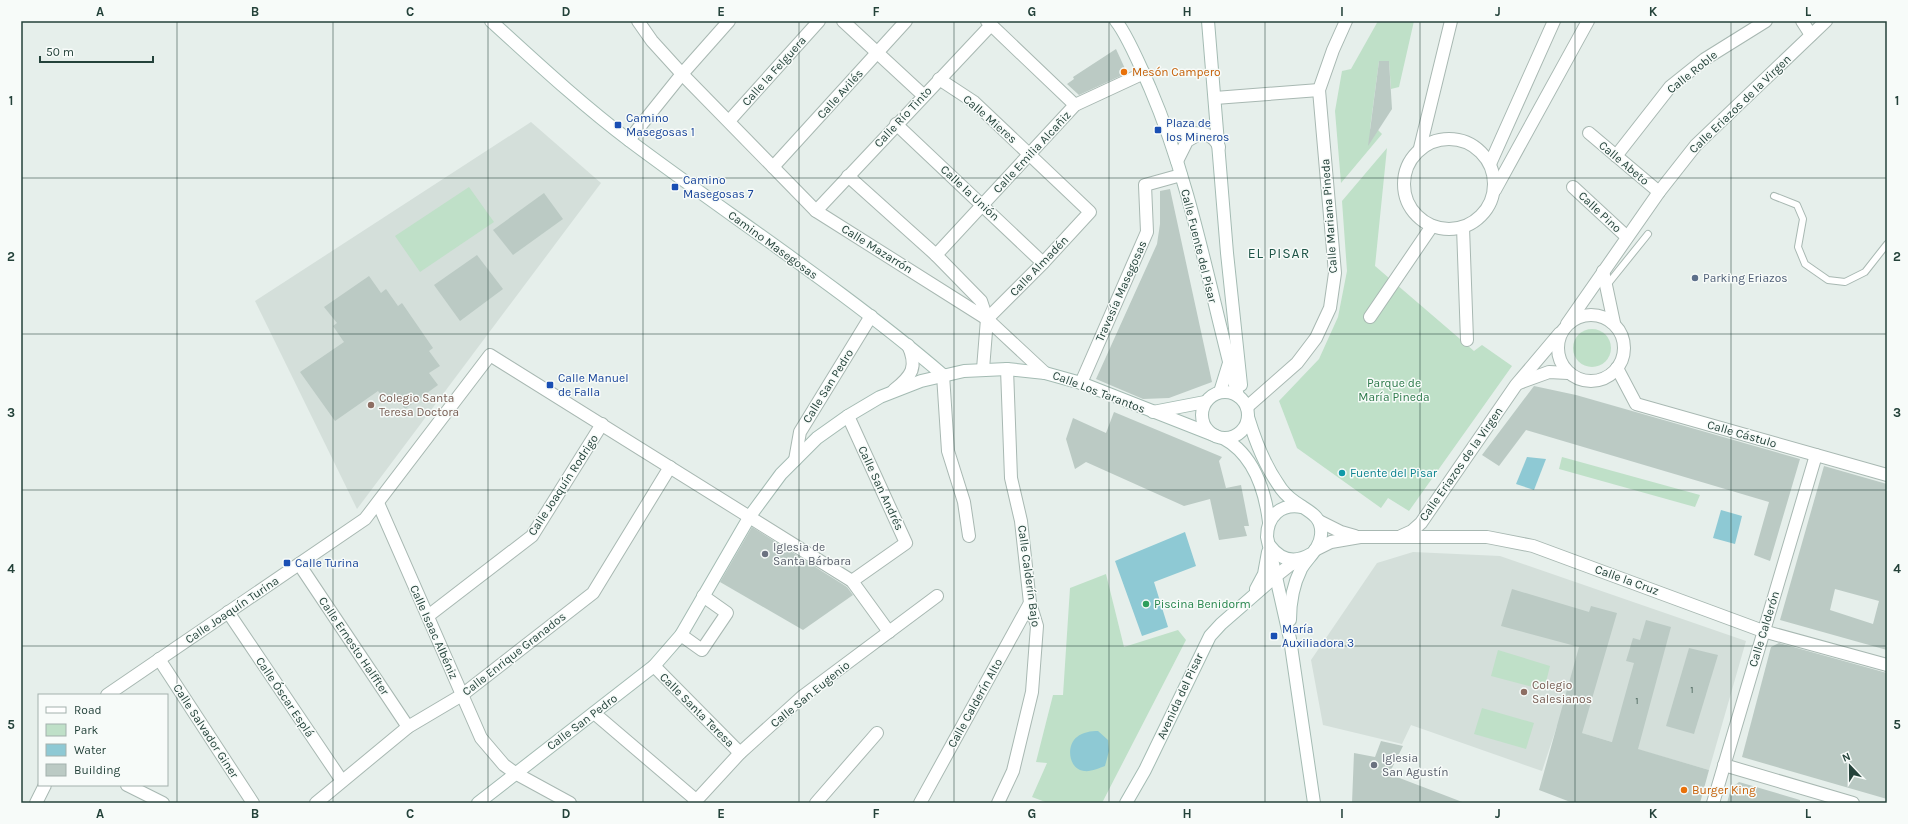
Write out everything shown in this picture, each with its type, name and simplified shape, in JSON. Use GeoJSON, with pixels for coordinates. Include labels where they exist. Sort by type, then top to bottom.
{"type":"FeatureCollection","features":[{"type":"Feature","properties":{"kind":"street","name":"Camino Masegosas"},"geometry":{"type":"LineString","coordinates":[[491,21],[570,92],[630,140],[871,316],[943,374]]}},
{"type":"Feature","properties":{"kind":"street","name":"Calle Mazarrón"},"geometry":{"type":"LineString","coordinates":[[638,21],[652,41],[682,74],[730,121],[816,211],[987,319]]}},
{"type":"Feature","properties":{"kind":"street"},"geometry":{"type":"LineString","coordinates":[[630,140],[682,74],[729,21]]}},
{"type":"Feature","properties":{"kind":"street","name":"Calle la Felguera"},"geometry":{"type":"LineString","coordinates":[[730,121],[819,21]]}},
{"type":"Feature","properties":{"kind":"street"},"geometry":{"type":"LineString","coordinates":[[843,21],[923,95]]}},
{"type":"Feature","properties":{"kind":"street","name":"Calle Avilés"},"geometry":{"type":"LineString","coordinates":[[773,167],[906,21]]}},
{"type":"Feature","properties":{"kind":"street","name":"Calle Fuente del Pisar"},"geometry":{"type":"LineString","coordinates":[[1116,21],[1144,73],[1167,129],[1181,175],[1229,363],[1244,405]]}},
{"type":"Feature","properties":{"kind":"street"},"geometry":{"type":"LineString","coordinates":[[1208,21],[1227,253],[1246,424],[1240,432],[1230,437],[1220,437]]}},
{"type":"Feature","properties":{"kind":"street","name":"Calle Mariana Pineda"},"geometry":{"type":"LineString","coordinates":[[1244,405],[1297,363],[1316,338],[1330,308],[1335,273],[1319,90],[1333,50],[1346,21]]}},
{"type":"Feature","properties":{"kind":"street"},"geometry":{"type":"LineString","coordinates":[[1420,148],[1451,21]]}},
{"type":"Feature","properties":{"kind":"street"},"geometry":{"type":"LineString","coordinates":[[1490,164],[1554,21]]}},
{"type":"Feature","properties":{"kind":"street"},"geometry":{"type":"LineString","coordinates":[[1493,193],[1494,178],[1490,164],[1482,153],[1471,144],[1459,140],[1432,141],[1420,148],[1411,158],[1405,170],[1403,184],[1405,197],[1411,210],[1420,220],[1432,226],[1448,229],[1463,227],[1477,220],[1488,208],[1493,193],[1588,21]]}},
{"type":"Feature","properties":{"kind":"street","name":"Calle Roble"},"geometry":{"type":"LineString","coordinates":[[1616,156],[1670,87],[1705,59],[1766,21]]}},
{"type":"Feature","properties":{"kind":"street"},"geometry":{"type":"LineString","coordinates":[[1802,21],[1811,35]]}},
{"type":"Feature","properties":{"kind":"street","name":"Calle Eriazos de la Virgen"},"geometry":{"type":"LineString","coordinates":[[1400,537],[1412,531],[1421,524],[1516,384],[1564,329],[1659,192],[1696,145],[1826,21]]}},
{"type":"Feature","properties":{"kind":"street"},"geometry":{"type":"LineString","coordinates":[[989,23],[1076,105]]}},
{"type":"Feature","properties":{"kind":"street","name":"Calle Río Tinto"},"geometry":{"type":"LineString","coordinates":[[816,211],[989,23]]}},
{"type":"Feature","properties":{"kind":"street","name":"Calle Emilia Alcañiz"},"geometry":{"type":"LineString","coordinates":[[936,255],[1076,105],[1144,73]]}},
{"type":"Feature","properties":{"kind":"street","name":"Calle Mieres"},"geometry":{"type":"LineString","coordinates":[[939,79],[974,102],[1090,212]]}},
{"type":"Feature","properties":{"kind":"street"},"geometry":{"type":"LineString","coordinates":[[1215,98],[1319,90]]}},
{"type":"Feature","properties":{"kind":"street","name":"Calle la Unión"},"geometry":{"type":"LineString","coordinates":[[896,124],[1043,263]]}},
{"type":"Feature","properties":{"kind":"street"},"geometry":{"type":"LineString","coordinates":[[1167,129],[1176,132],[1211,135],[1219,147]]}},
{"type":"Feature","properties":{"kind":"street","name":"Calle Abeto"},"geometry":{"type":"LineString","coordinates":[[1589,133],[1659,192]]}},
{"type":"Feature","properties":{"kind":"street"},"geometry":{"type":"LineString","coordinates":[[1177,161],[1186,141],[1199,134]]}},
{"type":"Feature","properties":{"kind":"street","name":"Travesía Masegosas"},"geometry":{"type":"LineString","coordinates":[[1081,383],[1147,232],[1145,185],[1181,175]]}},
{"type":"Feature","properties":{"kind":"street"},"geometry":{"type":"LineString","coordinates":[[848,176],[936,255],[982,301],[987,319],[983,369]]}},
{"type":"Feature","properties":{"kind":"street","name":"Calle Pino"},"geometry":{"type":"LineString","coordinates":[[1573,187],[1627,237]]}},
{"type":"Feature","properties":{"kind":"street","name":"Calle Almadén"},"geometry":{"type":"LineString","coordinates":[[987,319],[1043,263],[1090,212]]}},
{"type":"Feature","properties":{"kind":"street"},"geometry":{"type":"LineString","coordinates":[[1370,317],[1432,226]]}},
{"type":"Feature","properties":{"kind":"street"},"geometry":{"type":"LineString","coordinates":[[1463,227],[1467,340]]}},
{"type":"Feature","properties":{"kind":"street"},"geometry":{"type":"LineString","coordinates":[[1603,271],[1614,323]]}},
{"type":"Feature","properties":{"kind":"street"},"geometry":{"type":"LineString","coordinates":[[1596,314],[1614,323],[1620,331],[1624,345],[1622,360],[1617,368],[1609,376],[1599,380],[1588,381],[1578,379],[1568,373],[1558,354],[1558,344],[1564,329],[1575,318],[1585,315],[1596,314]]}},
{"type":"Feature","properties":{"kind":"street","name":"Calle San Pedro"},"geometry":{"type":"LineString","coordinates":[[795,460],[800,432],[871,316]]}},
{"type":"Feature","properties":{"kind":"street","name":"Calle Los Tarantos"},"geometry":{"type":"LineString","coordinates":[[987,319],[1045,373]]}},
{"type":"Feature","properties":{"kind":"street"},"geometry":{"type":"LineString","coordinates":[[894,390],[906,380],[911,373],[913,357],[908,345]]}},
{"type":"Feature","properties":{"kind":"street","name":"Calle Joaquín Turina"},"geometry":{"type":"LineString","coordinates":[[108,694],[365,519],[490,355],[602,424]]}},
{"type":"Feature","properties":{"kind":"street"},"geometry":{"type":"LineString","coordinates":[[1220,392],[1229,363]]}},
{"type":"Feature","properties":{"kind":"street","name":"Calle Cástulo"},"geometry":{"type":"LineString","coordinates":[[1617,368],[1636,404],[1887,475]]}},
{"type":"Feature","properties":{"kind":"street","name":"Calle San Pedro"},"geometry":{"type":"LineString","coordinates":[[478,803],[514,773],[654,666],[681,635],[750,516],[781,474],[817,438],[848,416],[894,390],[943,374],[983,369],[1007,369]]}},
{"type":"Feature","properties":{"kind":"street","name":"Calle Los Tarantos"},"geometry":{"type":"LineString","coordinates":[[1007,369],[1045,373],[1081,383],[1152,413],[1220,437]]}},
{"type":"Feature","properties":{"kind":"street","name":"Calle Calderín Bajo"},"geometry":{"type":"LineString","coordinates":[[998,803],[1014,771],[1032,692],[1037,626],[1030,603],[1021,521],[1010,478],[1007,369]]}},
{"type":"Feature","properties":{"kind":"street"},"geometry":{"type":"LineString","coordinates":[[1516,384],[1549,372],[1568,373]]}},
{"type":"Feature","properties":{"kind":"street"},"geometry":{"type":"LineString","coordinates":[[943,374],[948,451],[964,502],[969,536]]}},
{"type":"Feature","properties":{"kind":"street"},"geometry":{"type":"LineString","coordinates":[[1302,507],[1282,490],[1271,473],[1260,452],[1244,405],[1230,392],[1220,392],[1205,402],[1202,411],[1202,422],[1208,431],[1240,449],[1251,464],[1262,490],[1269,522],[1267,538],[1270,545],[1290,639],[1314,803]]}},
{"type":"Feature","properties":{"kind":"street","name":"Calle Los Tarantos"},"geometry":{"type":"LineString","coordinates":[[1152,413],[1205,402]]}},
{"type":"Feature","properties":{"kind":"street","name":"Calle San Andrés"},"geometry":{"type":"LineString","coordinates":[[848,416],[906,543],[852,581]]}},
{"type":"Feature","properties":{"kind":"street"},"geometry":{"type":"LineString","coordinates":[[602,424],[852,581],[889,632]]}},
{"type":"Feature","properties":{"kind":"street","name":"Calle Joaquín Rodrigo"},"geometry":{"type":"LineString","coordinates":[[428,616],[532,536],[602,424]]}},
{"type":"Feature","properties":{"kind":"street","name":"Calle Calderón"},"geometry":{"type":"LineString","coordinates":[[1712,803],[1816,455]]}},
{"type":"Feature","properties":{"kind":"street","name":"Calle Enrique Granados"},"geometry":{"type":"LineString","coordinates":[[316,803],[408,728],[462,695],[593,593],[670,466]]}},
{"type":"Feature","properties":{"kind":"street","name":"Calle Isaac Albéniz"},"geometry":{"type":"LineString","coordinates":[[378,503],[481,738],[504,765],[514,773],[570,803]]}},
{"type":"Feature","properties":{"kind":"street"},"geometry":{"type":"LineString","coordinates":[[1269,522],[1273,515],[1283,508],[1295,505],[1309,510],[1319,521],[1321,536],[1302,569],[1293,593],[1290,614],[1290,639]]}},
{"type":"Feature","properties":{"kind":"street","name":"Calle la Cruz"},"geometry":{"type":"LineString","coordinates":[[1319,521],[1341,532],[1360,537]]}},
{"type":"Feature","properties":{"kind":"street","name":"Calle la Cruz"},"geometry":{"type":"LineString","coordinates":[[1310,554],[1331,542],[1360,537],[1487,537],[1533,546],[1763,631],[1887,664]]}},
{"type":"Feature","properties":{"kind":"street"},"geometry":{"type":"LineString","coordinates":[[1270,545],[1277,554],[1285,559],[1294,560],[1310,554]]}},
{"type":"Feature","properties":{"kind":"street","name":"Avenida del Pisar"},"geometry":{"type":"LineString","coordinates":[[1248,600],[1264,574],[1270,545]]}},
{"type":"Feature","properties":{"kind":"street","name":"Avenida del Pisar"},"geometry":{"type":"LineString","coordinates":[[1126,803],[1145,770],[1204,645],[1215,629],[1276,576],[1290,565],[1310,554]]}},
{"type":"Feature","properties":{"kind":"street","name":"Calle Ernesto Halffter"},"geometry":{"type":"LineString","coordinates":[[299,564],[408,728]]}},
{"type":"Feature","properties":{"kind":"street","name":"Avenida del Pisar"},"geometry":{"type":"LineString","coordinates":[[1248,600],[1270,594],[1277,595],[1282,600]]}},
{"type":"Feature","properties":{"kind":"street"},"geometry":{"type":"LineString","coordinates":[[681,635],[702,650],[727,613],[703,596]]}},
{"type":"Feature","properties":{"kind":"street","name":"Calle San Eugenio"},"geometry":{"type":"LineString","coordinates":[[695,801],[740,753],[803,696],[937,596]]}},
{"type":"Feature","properties":{"kind":"street","name":"Calle Calderín Alto"},"geometry":{"type":"LineString","coordinates":[[920,803],[1030,603]]}},
{"type":"Feature","properties":{"kind":"street","name":"Calle Óscar Esplá"},"geometry":{"type":"LineString","coordinates":[[228,612],[342,782]]}},
{"type":"Feature","properties":{"kind":"street","name":"Calle Salvador Giner"},"geometry":{"type":"LineString","coordinates":[[159,660],[253,803]]}},
{"type":"Feature","properties":{"kind":"street","name":"Calle Santa Teresa"},"geometry":{"type":"LineString","coordinates":[[654,666],[740,753]]}},
{"type":"Feature","properties":{"kind":"street"},"geometry":{"type":"LineString","coordinates":[[594,713],[695,801]]}},
{"type":"Feature","properties":{"kind":"street"},"geometry":{"type":"LineString","coordinates":[[816,803],[877,733]]}},
{"type":"Feature","properties":{"kind":"street"},"geometry":{"type":"LineString","coordinates":[[1724,765],[1854,803]]}},
{"type":"Feature","properties":{"kind":"street"},"geometry":{"type":"LineString","coordinates":[[36,803],[44,786]]}},
{"type":"Feature","properties":{"kind":"street"},"geometry":{"type":"LineString","coordinates":[[128,786],[163,803]]}},
{"type":"Feature","properties":{"kind":"lane"},"geometry":{"type":"LineString","coordinates":[[1774,196],[1797,205],[1803,218],[1798,247],[1804,264],[1828,280],[1845,282],[1865,272],[1887,244]]}},
{"type":"Feature","properties":{"kind":"lane"},"geometry":{"type":"LineString","coordinates":[[1606,286],[1648,234]]}},
{"type":"Feature","properties":{"kind":"shaded area","name":"Colegio Santa Teresa Doctora"},"geometry":{"type":"Polygon","coordinates":[[[531,122],[601,183],[357,509],[255,301],[531,122]]]}},
{"type":"Feature","properties":{"kind":"shaded area","name":"Colegio Salesianos"},"geometry":{"type":"Polygon","coordinates":[[[1413,552],[1500,556],[1746,641],[1709,770],[1557,726],[1542,771],[1411,725],[1402,744],[1323,725],[1311,660],[1377,563],[1413,552]]]}},
{"type":"Feature","properties":{"kind":"green space"},"geometry":{"type":"Polygon","coordinates":[[[1378,21],[1414,21],[1399,87],[1391,89],[1389,61],[1379,61],[1370,129],[1378,130],[1382,134],[1341,183],[1335,111],[1342,71],[1351,69],[1378,21]]]}},
{"type":"Feature","properties":{"kind":"green space","name":"Parque de María Pineda"},"geometry":{"type":"Polygon","coordinates":[[[1387,148],[1375,266],[1474,351],[1482,345],[1512,366],[1409,511],[1388,498],[1381,508],[1297,448],[1279,401],[1319,359],[1338,317],[1347,271],[1342,201],[1387,148]]]}},
{"type":"Feature","properties":{"kind":"green space"},"geometry":{"type":"Polygon","coordinates":[[[469,187],[494,222],[420,272],[395,236],[469,187]]]}},
{"type":"Feature","properties":{"kind":"green space"},"geometry":{"type":"Polygon","coordinates":[[[1588,329],[1596,329],[1606,334],[1610,341],[1610,355],[1606,362],[1596,367],[1588,367],[1578,362],[1576,359],[1573,352],[1573,344],[1578,334],[1581,332],[1588,329]]]}},
{"type":"Feature","properties":{"kind":"green space"},"geometry":{"type":"Polygon","coordinates":[[[1562,457],[1700,495],[1695,507],[1559,469],[1562,457]]]}},
{"type":"Feature","properties":{"kind":"green space"},"geometry":{"type":"Polygon","coordinates":[[[1106,574],[1124,647],[1178,630],[1186,640],[1102,803],[1048,803],[1032,797],[1047,763],[1036,762],[1053,695],[1063,695],[1070,588],[1106,574]]]}},
{"type":"Feature","properties":{"kind":"green space"},"geometry":{"type":"Polygon","coordinates":[[[1498,650],[1550,666],[1544,690],[1491,676],[1498,650]]]}},
{"type":"Feature","properties":{"kind":"green space"},"geometry":{"type":"Polygon","coordinates":[[[1482,708],[1534,723],[1526,749],[1474,734],[1482,708]]]}},
{"type":"Feature","properties":{"kind":"water"},"geometry":{"type":"Polygon","coordinates":[[[1527,457],[1546,459],[1534,490],[1516,484],[1527,457]]]}},
{"type":"Feature","properties":{"kind":"water"},"geometry":{"type":"Polygon","coordinates":[[[1721,510],[1742,516],[1735,544],[1713,538],[1721,510]]]}},
{"type":"Feature","properties":{"kind":"water","name":"Piscina Benidorm"},"geometry":{"type":"Polygon","coordinates":[[[1185,532],[1196,566],[1154,582],[1168,627],[1142,636],[1115,561],[1185,532]]]}},
{"type":"Feature","properties":{"kind":"water"},"geometry":{"type":"Polygon","coordinates":[[[1098,731],[1108,740],[1109,751],[1105,766],[1089,771],[1079,769],[1075,766],[1070,756],[1073,741],[1079,735],[1084,733],[1098,731]]]}},
{"type":"Feature","properties":{"kind":"building"},"geometry":{"type":"Polygon","coordinates":[[[1116,49],[1127,73],[1079,95],[1067,84],[1074,79],[1073,77],[1116,49]]]}},
{"type":"Feature","properties":{"kind":"building"},"geometry":{"type":"Polygon","coordinates":[[[1379,61],[1389,61],[1392,109],[1368,146],[1379,61]]]}},
{"type":"Feature","properties":{"kind":"building"},"geometry":{"type":"Polygon","coordinates":[[[1170,189],[1212,382],[1169,398],[1143,399],[1096,379],[1157,244],[1160,224],[1160,191],[1170,189]]]}},
{"type":"Feature","properties":{"kind":"building"},"geometry":{"type":"Polygon","coordinates":[[[544,193],[563,219],[513,255],[493,230],[544,193]]]}},
{"type":"Feature","properties":{"kind":"building"},"geometry":{"type":"Polygon","coordinates":[[[477,255],[503,289],[460,321],[434,285],[477,255]]]}},
{"type":"Feature","properties":{"kind":"building"},"geometry":{"type":"Polygon","coordinates":[[[369,276],[381,293],[386,289],[398,306],[402,303],[433,348],[429,351],[440,366],[429,373],[438,385],[405,409],[396,397],[386,401],[378,391],[335,421],[300,372],[344,342],[333,326],[337,323],[324,307],[369,276]]]}},
{"type":"Feature","properties":{"kind":"building"},"geometry":{"type":"Polygon","coordinates":[[[1534,386],[1576,395],[1800,459],[1770,561],[1754,555],[1769,502],[1526,430],[1499,466],[1482,455],[1534,386]]]}},
{"type":"Feature","properties":{"kind":"building"},"geometry":{"type":"Polygon","coordinates":[[[1114,412],[1222,457],[1219,461],[1226,488],[1241,485],[1249,526],[1244,526],[1247,536],[1219,540],[1210,499],[1184,506],[1086,462],[1075,469],[1066,439],[1073,418],[1106,433],[1114,412]]]}},
{"type":"Feature","properties":{"kind":"building"},"geometry":{"type":"Polygon","coordinates":[[[1824,466],[1887,484],[1887,650],[1780,620],[1824,466]],[[1835,589],[1830,610],[1873,624],[1879,601],[1835,589]]]}},
{"type":"Feature","properties":{"kind":"building","name":"Iglesia de Santa Bárbara"},"geometry":{"type":"Polygon","coordinates":[[[752,527],[847,587],[853,595],[803,630],[720,582],[752,527]]]}},
{"type":"Feature","properties":{"kind":"building"},"geometry":{"type":"Polygon","coordinates":[[[1512,589],[1589,612],[1591,606],[1617,613],[1582,733],[1612,742],[1634,663],[1626,661],[1633,638],[1640,640],[1646,620],[1671,627],[1638,749],[1709,770],[1700,803],[1573,803],[1539,790],[1579,647],[1501,626],[1512,589]]]}},
{"type":"Feature","properties":{"kind":"building"},"geometry":{"type":"Polygon","coordinates":[[[1779,643],[1887,673],[1887,799],[1742,757],[1771,647],[1779,643]]]}},
{"type":"Feature","properties":{"kind":"building"},"geometry":{"type":"Polygon","coordinates":[[[1689,648],[1718,655],[1694,734],[1666,726],[1689,648]]]}},
{"type":"Feature","properties":{"kind":"building","name":"Iglesia San Agustín"},"geometry":{"type":"Polygon","coordinates":[[[1381,741],[1403,746],[1389,774],[1465,803],[1352,803],[1354,753],[1375,757],[1381,741]]]}},
{"type":"Feature","properties":{"kind":"building"},"geometry":{"type":"Polygon","coordinates":[[[1739,782],[1800,800],[1800,803],[1727,803],[1731,788],[1739,782]]]}},
{"type":"Feature","properties":{"kind":"place","name":"Mesón Campero"},"geometry":{"type":"Point","coordinates":[1124,72]}},
{"type":"Feature","properties":{"kind":"place","name":"Camino Masegosas 1"},"geometry":{"type":"Point","coordinates":[618,125]}},
{"type":"Feature","properties":{"kind":"place","name":"Plaza de los Mineros"},"geometry":{"type":"Point","coordinates":[1158,130]}},
{"type":"Feature","properties":{"kind":"place","name":"Camino Masegosas 7"},"geometry":{"type":"Point","coordinates":[675,187]}},
{"type":"Feature","properties":{"kind":"place","name":"Parking Eriazos"},"geometry":{"type":"Point","coordinates":[1695,278]}},
{"type":"Feature","properties":{"kind":"place","name":"Calle Manuel de Falla"},"geometry":{"type":"Point","coordinates":[550,385]}},
{"type":"Feature","properties":{"kind":"place","name":"Colegio Santa Teresa Doctora"},"geometry":{"type":"Point","coordinates":[371,405]}},
{"type":"Feature","properties":{"kind":"place","name":"Fuente del Pisar"},"geometry":{"type":"Point","coordinates":[1342,473]}},
{"type":"Feature","properties":{"kind":"place","name":"Iglesia de Santa Bárbara"},"geometry":{"type":"Point","coordinates":[765,554]}},
{"type":"Feature","properties":{"kind":"place","name":"Calle Turina"},"geometry":{"type":"Point","coordinates":[287,563]}},
{"type":"Feature","properties":{"kind":"place","name":"Piscina Benidorm"},"geometry":{"type":"Point","coordinates":[1146,604]}},
{"type":"Feature","properties":{"kind":"place","name":"María Auxiliadora 3"},"geometry":{"type":"Point","coordinates":[1274,636]}},
{"type":"Feature","properties":{"kind":"place","name":"Colegio Salesianos"},"geometry":{"type":"Point","coordinates":[1524,692]}},
{"type":"Feature","properties":{"kind":"place","name":"Iglesia San Agustín"},"geometry":{"type":"Point","coordinates":[1374,765]}},
{"type":"Feature","properties":{"kind":"place","name":"Burger King"},"geometry":{"type":"Point","coordinates":[1684,790]}},
{"type":"Feature","properties":{"kind":"district","name":"EL PISAR"},"geometry":{"type":"Point","coordinates":[1279,253]}}]}
